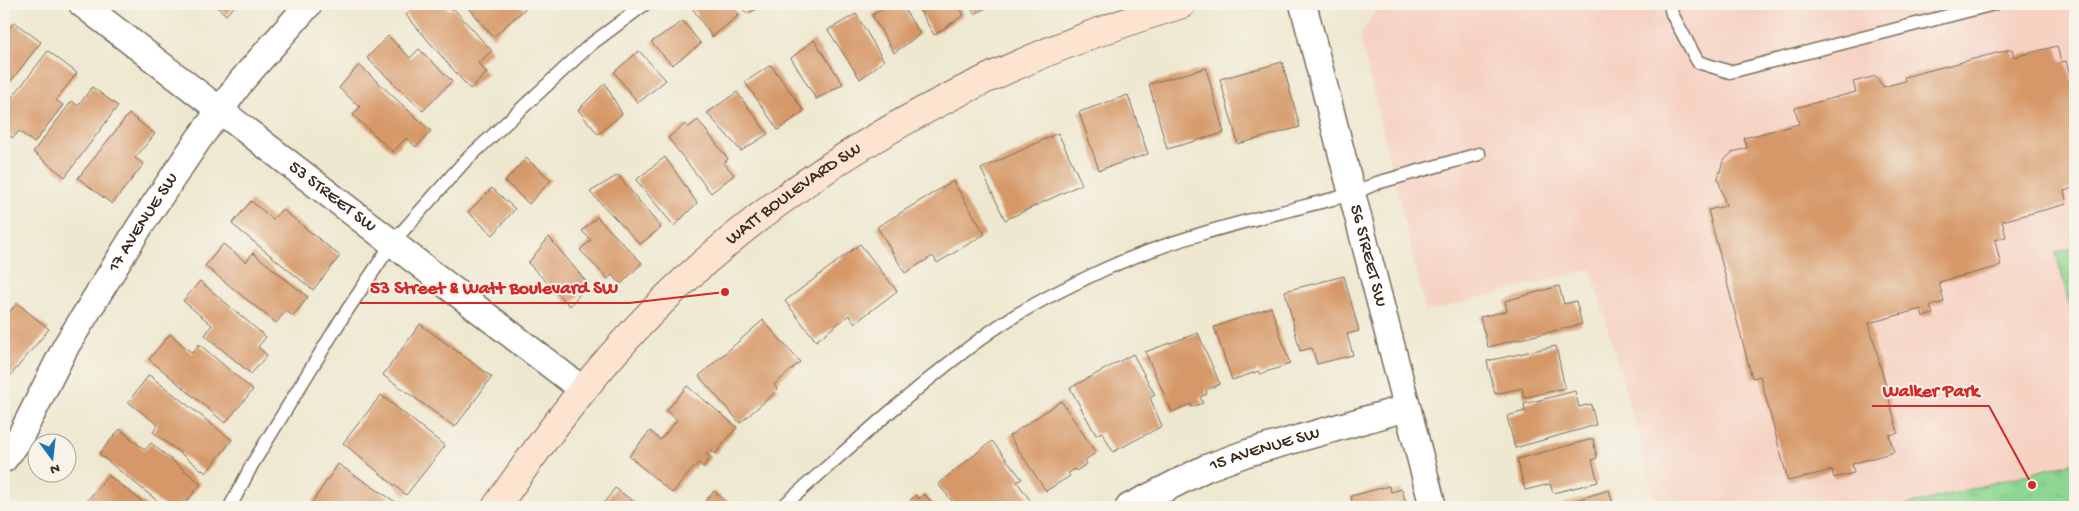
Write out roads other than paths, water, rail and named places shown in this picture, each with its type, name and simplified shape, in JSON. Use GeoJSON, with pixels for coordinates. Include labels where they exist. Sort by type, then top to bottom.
{"type":"FeatureCollection","features":[{"type":"Feature","properties":{"kind":"street","name":"53 STREET SW"},"geometry":{"type":"LineString","coordinates":[[82,4],[220,108],[583,390]]}},
{"type":"Feature","properties":{"kind":"street","name":"17 AVENUE SW"},"geometry":{"type":"LineString","coordinates":[[4,459],[18,441],[66,346],[220,108],[273,42],[309,4]]}},
{"type":"Feature","properties":{"kind":"street","name":"WATT BOULEVARD SW"},"geometry":{"type":"LineString","coordinates":[[496,507],[583,390],[672,293],[721,247],[799,187],[875,136],[964,88],[1042,53],[1130,20],[1182,4]]}},
{"type":"Feature","properties":{"kind":"street","name":"56 STREET SW"},"geometry":{"type":"LineString","coordinates":[[1303,4],[1433,507]]}},
{"type":"Feature","properties":{"kind":"street","name":"15 AVENUE SW"},"geometry":{"type":"LineString","coordinates":[[1129,507],[1206,468],[1247,453],[1407,408]]}},
{"type":"Feature","properties":{"kind":"lane"},"geometry":{"type":"LineString","coordinates":[[230,507],[253,463],[342,318],[393,242],[464,162],[590,45],[645,4]]}},
{"type":"Feature","properties":{"kind":"lane"},"geometry":{"type":"LineString","coordinates":[[1670,4],[1672,14],[1698,62],[1730,72],[1994,4]]}},
{"type":"Feature","properties":{"kind":"lane"},"geometry":{"type":"LineString","coordinates":[[782,507],[879,422],[991,332],[1045,300],[1103,270],[1158,248],[1352,194],[1377,182],[1479,154]]}},
{"type":"Feature","properties":{"kind":"place","name":"53 Street & Watt Boulevard SW"},"geometry":{"type":"Point","coordinates":[725,292]}},
{"type":"Feature","properties":{"kind":"place","name":"Walker Park"},"geometry":{"type":"Point","coordinates":[2032,485]}}]}
